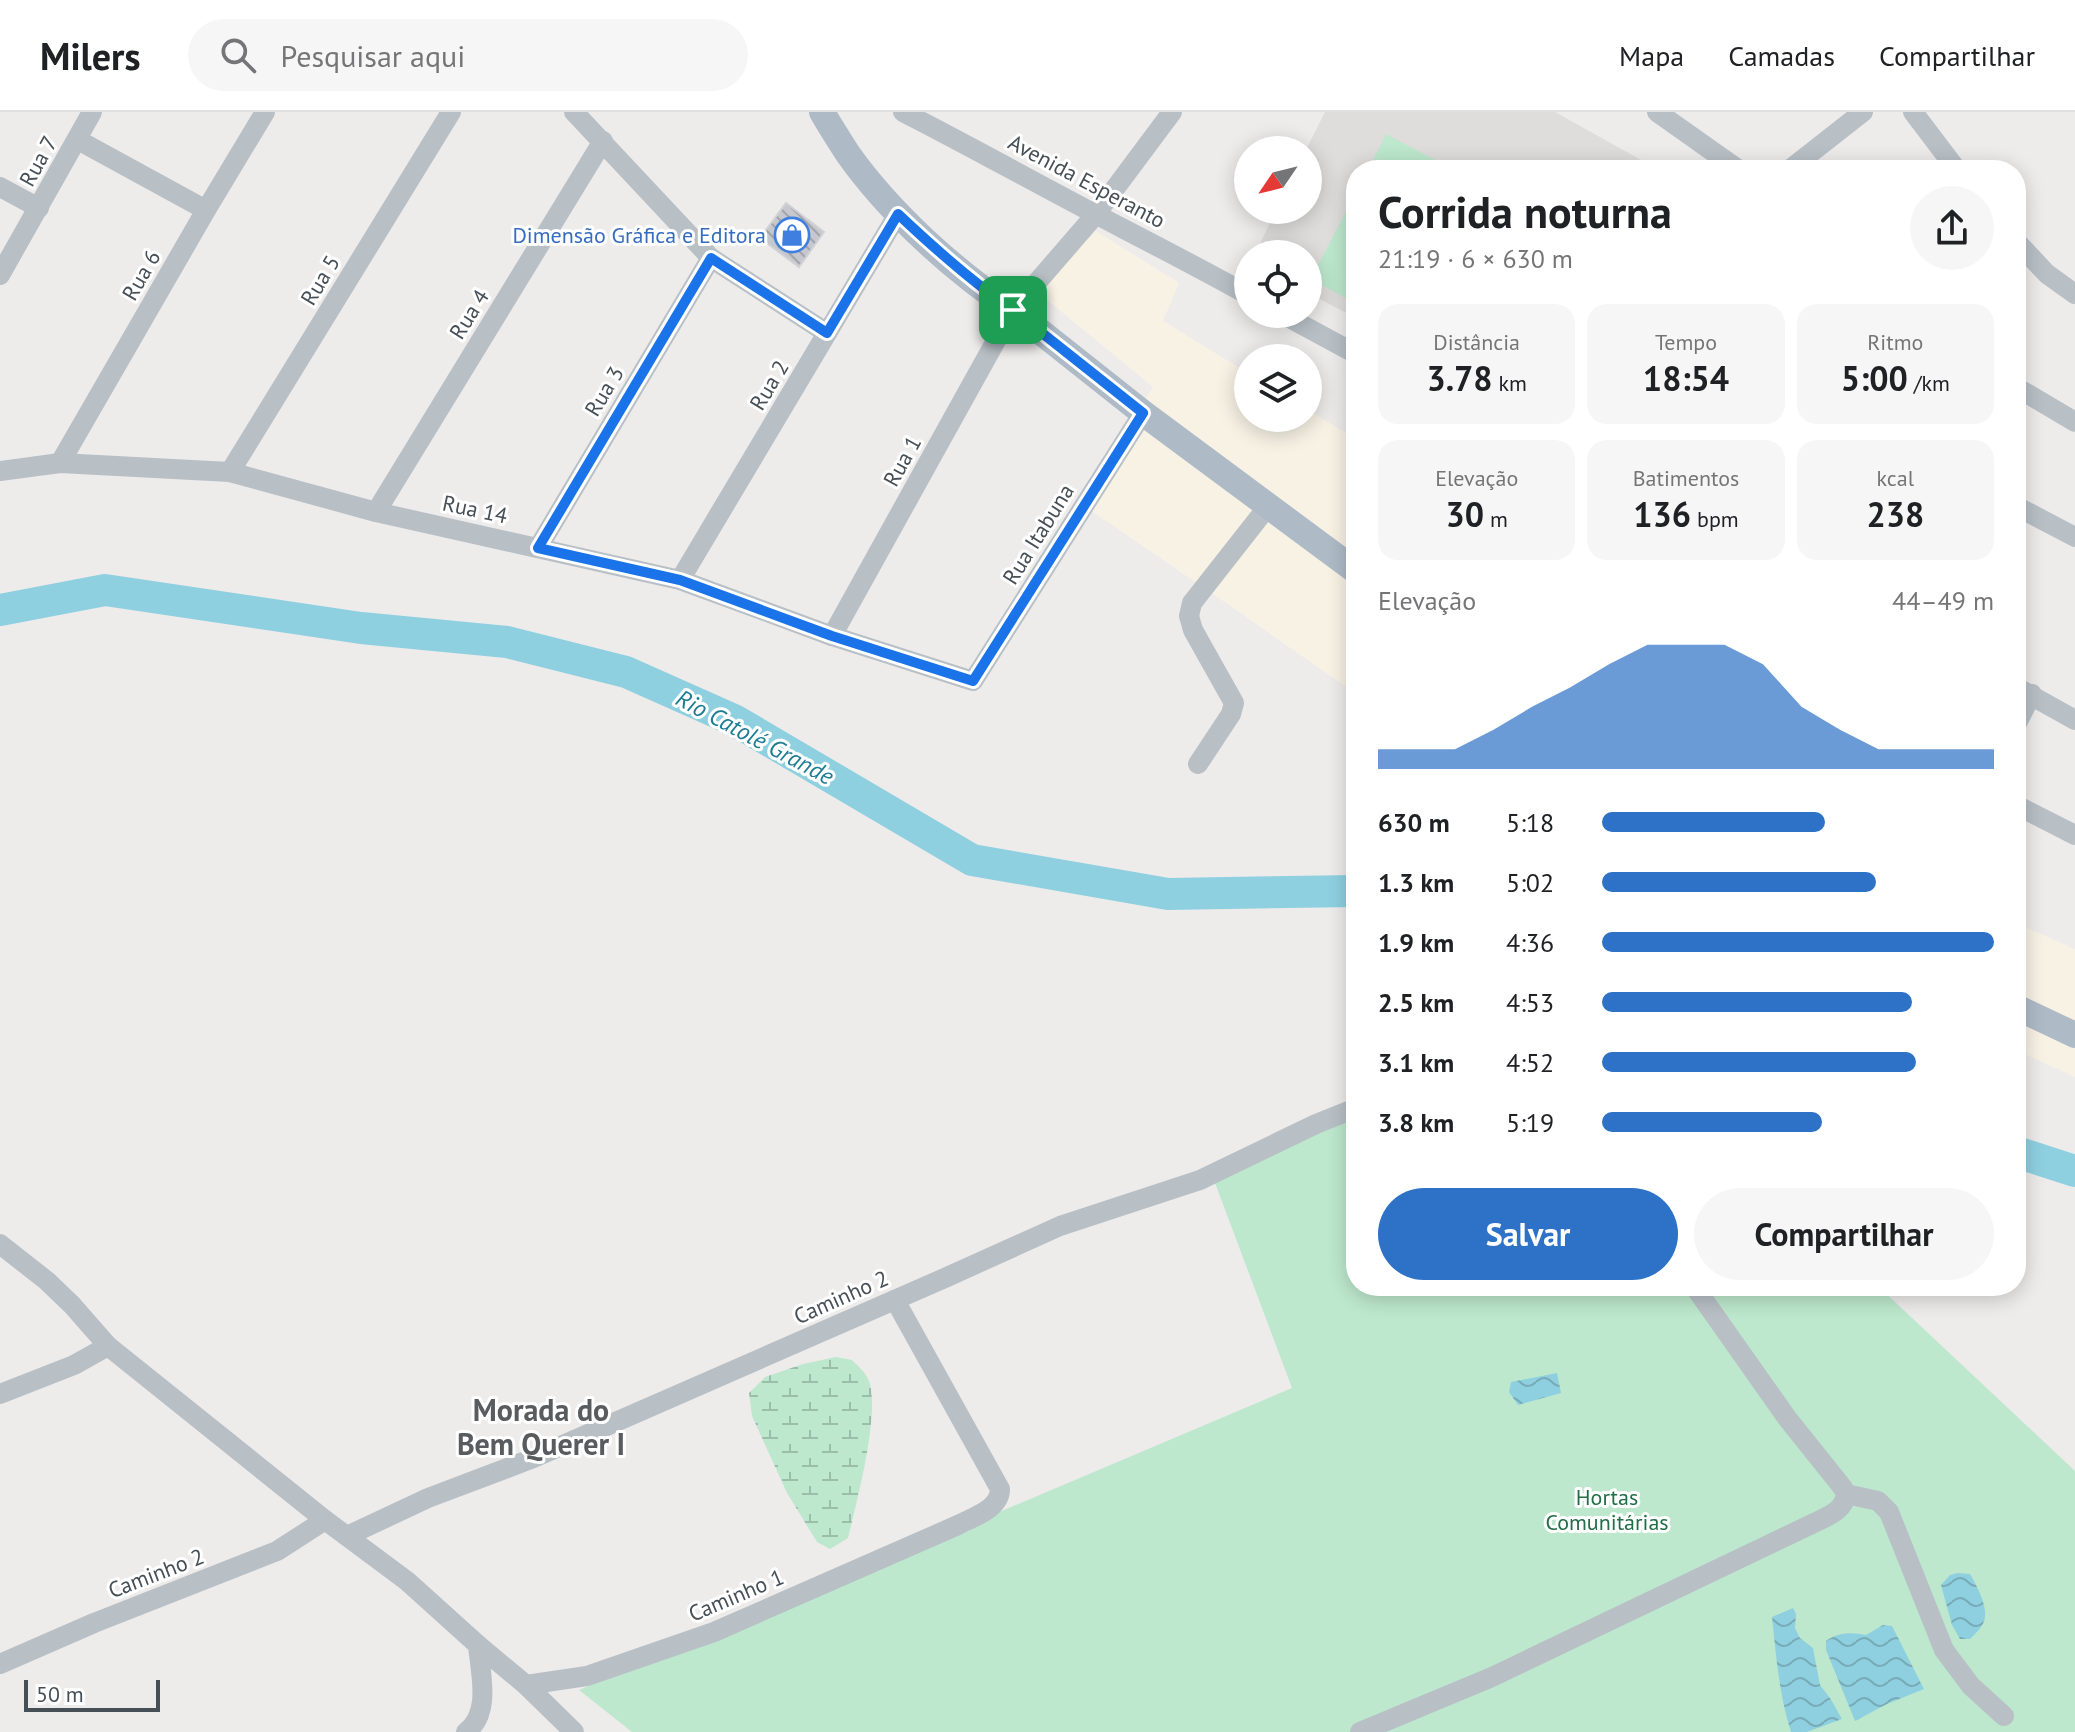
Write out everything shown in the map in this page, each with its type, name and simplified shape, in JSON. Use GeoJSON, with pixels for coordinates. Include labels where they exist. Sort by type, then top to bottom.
{"type":"FeatureCollection","features":[{"type":"Feature","properties":{"kind":"main road"},"geometry":{"type":"LineString","coordinates":[[822,112],[848,154],[898,214],[926,240],[991,295],[1143,413],[1346,563]]}},
{"type":"Feature","properties":{"kind":"main road"},"geometry":{"type":"LineString","coordinates":[[2026,1012],[2075,1035]]}},
{"type":"Feature","properties":{"kind":"street","name":"Rua 7"},"geometry":{"type":"LineString","coordinates":[[0,275],[92,112]]}},
{"type":"Feature","properties":{"kind":"street","name":"Rua 6"},"geometry":{"type":"LineString","coordinates":[[60,463],[265,112]]}},
{"type":"Feature","properties":{"kind":"street","name":"Rua 5"},"geometry":{"type":"LineString","coordinates":[[230,472],[451,112]]}},
{"type":"Feature","properties":{"kind":"street"},"geometry":{"type":"LineString","coordinates":[[574,112],[711,258],[827,333]]}},
{"type":"Feature","properties":{"kind":"street","name":"Avenida Esperanto"},"geometry":{"type":"LineString","coordinates":[[903,112],[1234,287]]}},
{"type":"Feature","properties":{"kind":"street","name":"Rua 1"},"geometry":{"type":"LineString","coordinates":[[832,636],[1013,310],[1096,214],[1172,112]]}},
{"type":"Feature","properties":{"kind":"street"},"geometry":{"type":"LineString","coordinates":[[1657,112],[1725,160]]}},
{"type":"Feature","properties":{"kind":"street"},"geometry":{"type":"LineString","coordinates":[[1802,160],[1863,112]]}},
{"type":"Feature","properties":{"kind":"street"},"geometry":{"type":"LineString","coordinates":[[1913,112],[1949,160]]}},
{"type":"Feature","properties":{"kind":"street"},"geometry":{"type":"LineString","coordinates":[[78,140],[206,210]]}},
{"type":"Feature","properties":{"kind":"street","name":"Rua 4"},"geometry":{"type":"LineString","coordinates":[[376,512],[603,141]]}},
{"type":"Feature","properties":{"kind":"street"},"geometry":{"type":"LineString","coordinates":[[0,187],[39,208]]}},
{"type":"Feature","properties":{"kind":"street","name":"Rua 2"},"geometry":{"type":"LineString","coordinates":[[680,580],[898,214]]}},
{"type":"Feature","properties":{"kind":"street"},"geometry":{"type":"LineString","coordinates":[[2026,252],[2047,274],[2075,294]]}},
{"type":"Feature","properties":{"kind":"street","name":"Rua 3"},"geometry":{"type":"LineString","coordinates":[[538,548],[711,258]]}},
{"type":"Feature","properties":{"kind":"street"},"geometry":{"type":"LineString","coordinates":[[1308,328],[1346,349]]}},
{"type":"Feature","properties":{"kind":"street"},"geometry":{"type":"LineString","coordinates":[[2026,393],[2075,422]]}},
{"type":"Feature","properties":{"kind":"street","name":"Rua Itabuna"},"geometry":{"type":"LineString","coordinates":[[973,681],[1143,413]]}},
{"type":"Feature","properties":{"kind":"street","name":"Rua 14"},"geometry":{"type":"LineString","coordinates":[[0,471],[60,463],[230,472],[376,512],[680,580],[832,636],[973,681]]}},
{"type":"Feature","properties":{"kind":"street"},"geometry":{"type":"LineString","coordinates":[[1198,764],[1231,714],[1234,703],[1193,630],[1189,616],[1192,603],[1269,505]]}},
{"type":"Feature","properties":{"kind":"street"},"geometry":{"type":"LineString","coordinates":[[2026,511],[2075,537]]}},
{"type":"Feature","properties":{"kind":"street"},"geometry":{"type":"LineString","coordinates":[[2026,691],[2075,720]]}},
{"type":"Feature","properties":{"kind":"street"},"geometry":{"type":"LineString","coordinates":[[2026,810],[2075,835]]}},
{"type":"Feature","properties":{"kind":"street","name":"Caminho 2"},"geometry":{"type":"LineString","coordinates":[[347,1536],[428,1498],[531,1459],[1060,1226],[1200,1180],[1346,1112]]}},
{"type":"Feature","properties":{"kind":"street"},"geometry":{"type":"LineString","coordinates":[[0,1244],[47,1281],[108,1346],[325,1520],[407,1581],[526,1685],[574,1732]]}},
{"type":"Feature","properties":{"kind":"street"},"geometry":{"type":"LineString","coordinates":[[1701,1296],[1787,1418],[1846,1494],[1878,1501],[1889,1512],[1944,1650],[1971,1686],[2004,1716]]}},
{"type":"Feature","properties":{"kind":"street","name":"Caminho 1"},"geometry":{"type":"LineString","coordinates":[[526,1685],[587,1676],[714,1632],[958,1525],[999,1500],[1000,1489],[895,1300]]}},
{"type":"Feature","properties":{"kind":"street"},"geometry":{"type":"LineString","coordinates":[[0,1394],[74,1365],[108,1346]]}},
{"type":"Feature","properties":{"kind":"street"},"geometry":{"type":"LineString","coordinates":[[1360,1732],[1492,1677],[1787,1537],[1834,1513],[1844,1504],[1846,1494]]}},
{"type":"Feature","properties":{"kind":"street","name":"Caminho 2"},"geometry":{"type":"LineString","coordinates":[[0,1664],[94,1623],[277,1551],[325,1520]]}},
{"type":"Feature","properties":{"kind":"street"},"geometry":{"type":"LineString","coordinates":[[466,1732],[477,1720],[483,1696],[478,1645]]}},
{"type":"Feature","properties":{"kind":"shaded area"},"geometry":{"type":"Polygon","coordinates":[[[1325,112],[1555,112],[1641,160],[1346,160],[1346,313],[1322,300],[1322,240],[1262,240],[1269,224],[1322,224],[1322,136],[1313,136],[1325,112]]]}},
{"type":"Feature","properties":{"kind":"shaded area"},"geometry":{"type":"Polygon","coordinates":[[[1096,231],[1179,283],[1163,321],[1234,364],[1234,432],[1322,432],[1322,418],[1346,433],[1346,687],[1077,501],[1153,387],[1035,290],[1096,231]]]}},
{"type":"Feature","properties":{"kind":"shaded area"},"geometry":{"type":"Polygon","coordinates":[[[2026,927],[2075,949],[2075,1077],[2026,1055],[2026,927]]]}},
{"type":"Feature","properties":{"kind":"green space"},"geometry":{"type":"Polygon","coordinates":[[[1386,134],[1435,160],[1373,160],[1386,134]]]}},
{"type":"Feature","properties":{"kind":"green space"},"geometry":{"type":"Polygon","coordinates":[[[1346,211],[1346,298],[1322,285],[1322,258],[1346,211]]]}},
{"type":"Feature","properties":{"kind":"green space","name":"Hortas Comunitárias"},"geometry":{"type":"Polygon","coordinates":[[[1346,1104],[1346,1296],[1889,1296],[2075,1471],[2075,1732],[632,1732],[579,1690],[1292,1388],[1209,1167],[1346,1104]]]}},
{"type":"Feature","properties":{"kind":"green space"},"geometry":{"type":"Polygon","coordinates":[[[836,1357],[852,1360],[867,1376],[872,1411],[862,1481],[848,1538],[830,1549],[817,1542],[787,1493],[752,1416],[749,1393],[765,1377],[836,1357]]]}},
{"type":"Feature","properties":{"kind":"water"},"geometry":{"type":"Polygon","coordinates":[[[1557,1373],[1561,1393],[1518,1405],[1509,1392],[1511,1382],[1557,1373]]]}},
{"type":"Feature","properties":{"kind":"water"},"geometry":{"type":"Polygon","coordinates":[[[1970,1574],[1984,1607],[1983,1623],[1970,1639],[1960,1639],[1952,1625],[1941,1585],[1950,1575],[1970,1574]]]}},
{"type":"Feature","properties":{"kind":"water"},"geometry":{"type":"Polygon","coordinates":[[[1793,1608],[1795,1628],[1800,1638],[1813,1648],[1820,1685],[1842,1719],[1807,1732],[1791,1732],[1772,1617],[1793,1608]]]}},
{"type":"Feature","properties":{"kind":"water"},"geometry":{"type":"Polygon","coordinates":[[[1883,1625],[1892,1626],[1924,1689],[1855,1721],[1826,1650],[1826,1641],[1845,1634],[1866,1635],[1883,1625]]]}},
{"type":"Feature","properties":{"kind":"building","name":"Dimensão Gráfica e Editora"},"geometry":{"type":"Polygon","coordinates":[[[786,203],[824,232],[799,267],[760,238],[786,203]]]}},
{"type":"Feature","properties":{"kind":"waterway","name":"Rio Catolé Grande"},"geometry":{"type":"LineString","coordinates":[[0,610],[105,590],[361,628],[507,642],[626,672],[734,720],[972,860],[1168,894],[1346,891]]}},
{"type":"Feature","properties":{"kind":"waterway","name":"Rio Catolé Grande"},"geometry":{"type":"LineString","coordinates":[[2026,1155],[2075,1171]]}},
{"type":"Feature","properties":{"kind":"place","name":"Dimensão Gráfica e Editora"},"geometry":{"type":"Point","coordinates":[792,235]}},
{"type":"Feature","properties":{"kind":"district","name":"Morada do Bem Querer I"},"geometry":{"type":"Point","coordinates":[541,1426]}},
{"type":"Feature","properties":{"kind":"route"},"geometry":{"type":"LineString","coordinates":[[898,214],[991,295],[1013,310],[1143,413],[973,681],[832,636],[680,580],[538,548],[711,258],[827,333],[898,214]]}}]}
